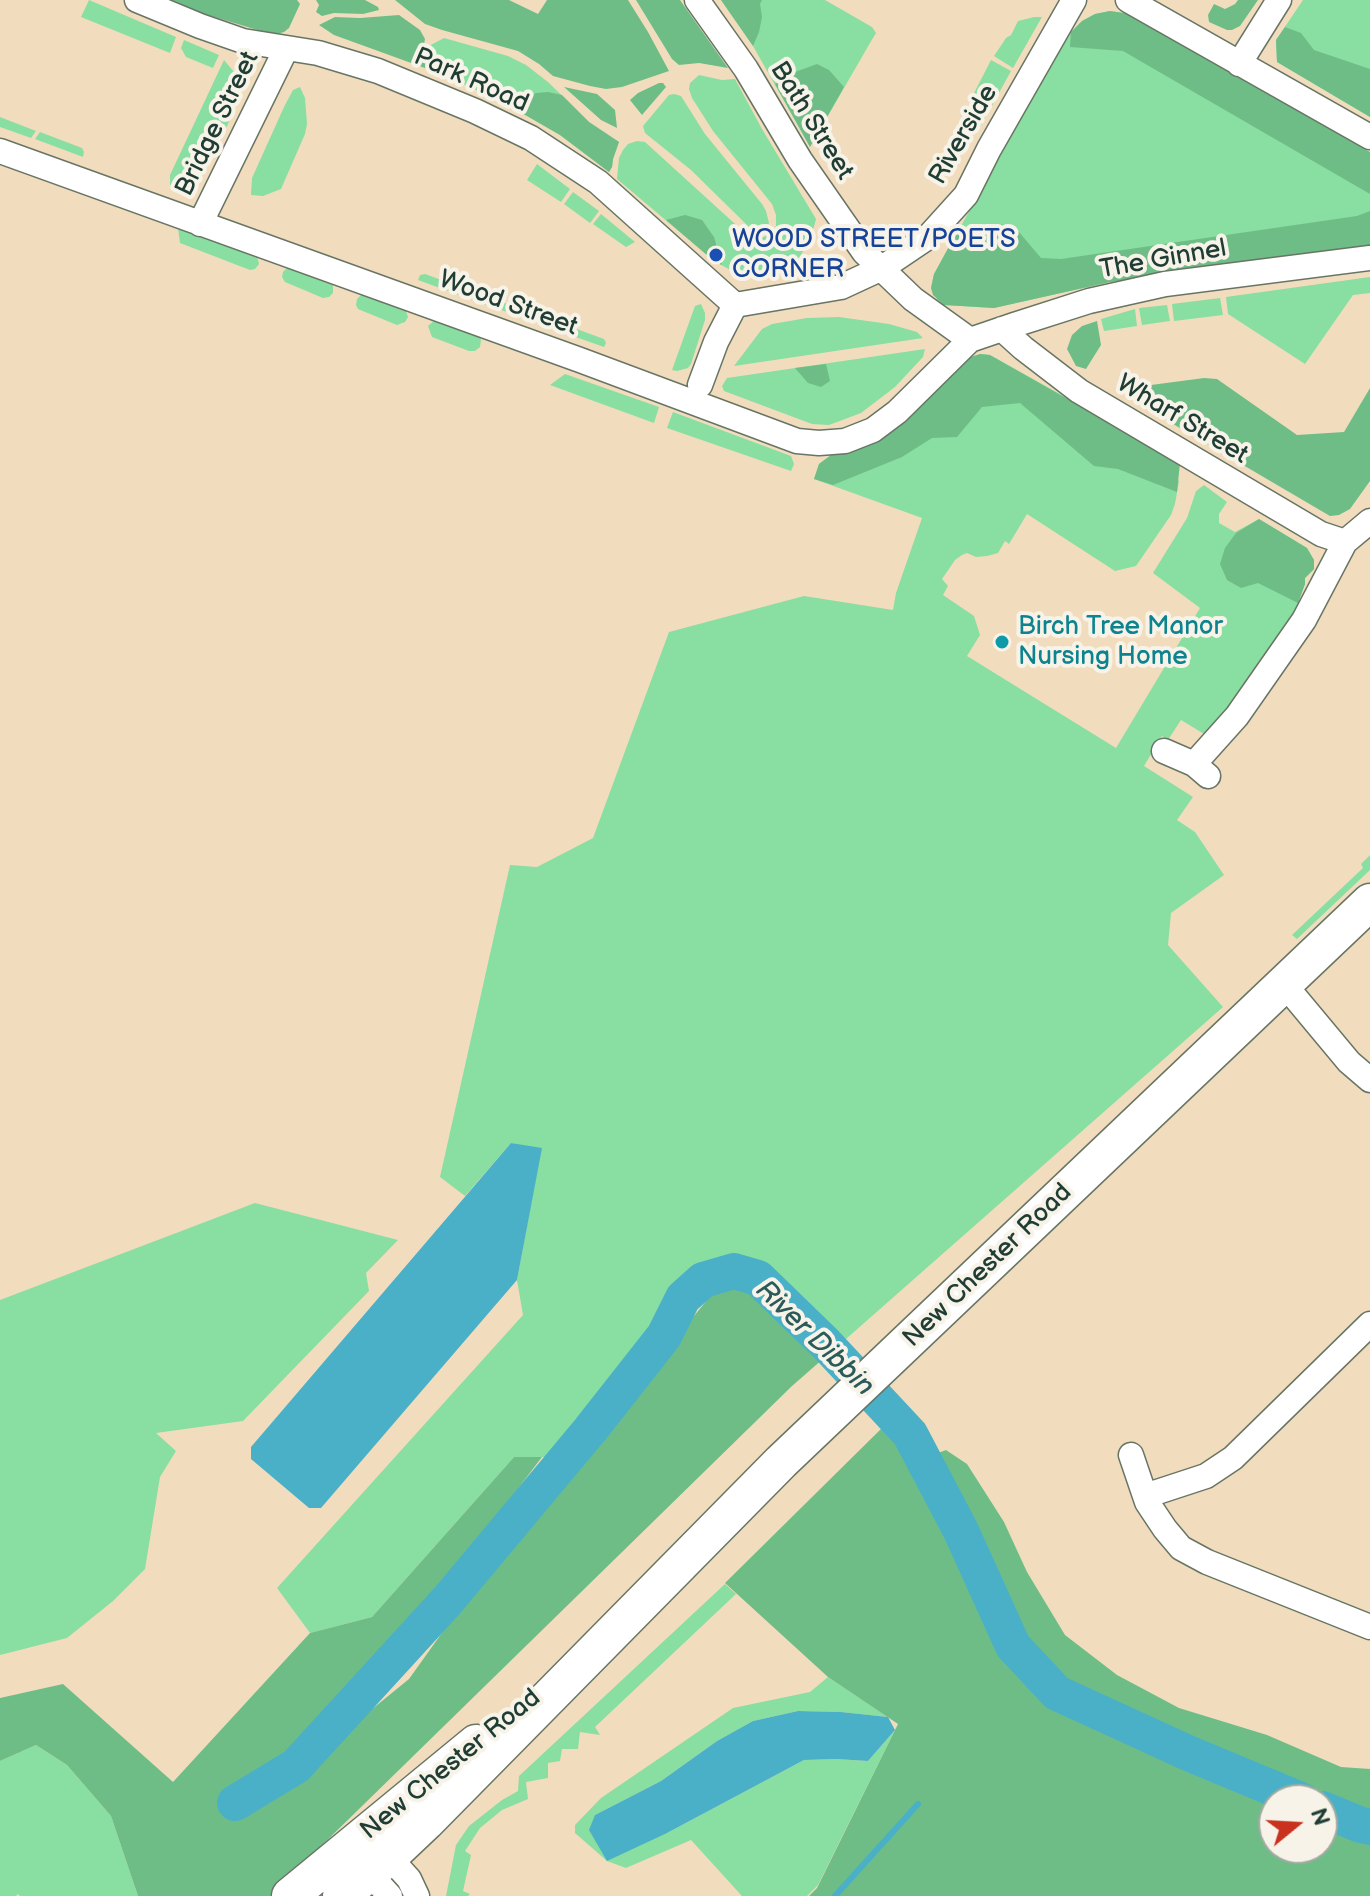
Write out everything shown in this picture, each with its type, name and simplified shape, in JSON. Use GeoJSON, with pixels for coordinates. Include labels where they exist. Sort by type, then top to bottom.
{"type":"FeatureCollection","features":[{"type":"Feature","properties":{"kind":"highway","name":"New Chester Road"},"geometry":{"type":"LineString","coordinates":[[341,1896],[426,1822],[781,1462],[1370,902]]}},
{"type":"Feature","properties":{"kind":"highway","name":"New Chester Road"},"geometry":{"type":"LineString","coordinates":[[290,1896],[376,1867]]}},
{"type":"Feature","properties":{"kind":"street","name":"Park Road"},"geometry":{"type":"LineString","coordinates":[[137,0],[243,41],[318,53],[378,71],[531,138],[598,182],[735,305]]}},
{"type":"Feature","properties":{"kind":"street","name":"Bath Street"},"geometry":{"type":"LineString","coordinates":[[697,0],[746,69],[800,160],[864,252],[882,268]]}},
{"type":"Feature","properties":{"kind":"street","name":"Riverside"},"geometry":{"type":"LineString","coordinates":[[735,305],[841,287],[882,268],[928,237],[966,195],[1074,0]]}},
{"type":"Feature","properties":{"kind":"street"},"geometry":{"type":"LineString","coordinates":[[1128,0],[1370,137]]}},
{"type":"Feature","properties":{"kind":"street"},"geometry":{"type":"LineString","coordinates":[[1239,64],[1279,0]]}},
{"type":"Feature","properties":{"kind":"street","name":"Bridge Street"},"geometry":{"type":"LineString","coordinates":[[200,224],[286,49]]}},
{"type":"Feature","properties":{"kind":"street","name":"Wood Street"},"geometry":{"type":"LineString","coordinates":[[0,151],[797,441],[845,441],[873,430],[897,412],[970,340]]}},
{"type":"Feature","properties":{"kind":"street","name":"The Ginnel"},"geometry":{"type":"LineString","coordinates":[[970,340],[1089,301],[1165,284],[1370,258]]}},
{"type":"Feature","properties":{"kind":"street"},"geometry":{"type":"LineString","coordinates":[[882,268],[913,299],[970,340]]}},
{"type":"Feature","properties":{"kind":"street"},"geometry":{"type":"LineString","coordinates":[[700,385],[716,342],[735,305]]}},
{"type":"Feature","properties":{"kind":"street","name":"Wharf Street"},"geometry":{"type":"LineString","coordinates":[[1002,329],[1079,391],[1321,534],[1345,542]]}},
{"type":"Feature","properties":{"kind":"street"},"geometry":{"type":"LineString","coordinates":[[1164,751],[1201,770],[1304,620],[1345,542],[1370,521]]}},
{"type":"Feature","properties":{"kind":"street"},"geometry":{"type":"LineString","coordinates":[[1284,984],[1349,1062],[1370,1080]]}},
{"type":"Feature","properties":{"kind":"street"},"geometry":{"type":"LineString","coordinates":[[1145,1496],[1206,1476],[1233,1458],[1370,1324]]}},
{"type":"Feature","properties":{"kind":"street"},"geometry":{"type":"LineString","coordinates":[[1131,1455],[1145,1496],[1181,1548],[1207,1562],[1370,1627]]}},
{"type":"Feature","properties":{"kind":"street"},"geometry":{"type":"LineString","coordinates":[[376,1867],[409,1879],[417,1896]]}},
{"type":"Feature","properties":{"kind":"green space"},"geometry":{"type":"Polygon","coordinates":[[[89,0],[176,37],[170,53],[81,17],[89,0]]]}},
{"type":"Feature","properties":{"kind":"green space"},"geometry":{"type":"Polygon","coordinates":[[[168,0],[297,0],[300,4],[289,28],[274,35],[168,0]]]}},
{"type":"Feature","properties":{"kind":"green space"},"geometry":{"type":"Polygon","coordinates":[[[316,0],[365,0],[379,10],[322,16],[316,12],[319,5],[316,0]]]}},
{"type":"Feature","properties":{"kind":"green space"},"geometry":{"type":"Polygon","coordinates":[[[395,0],[509,0],[538,14],[547,0],[628,0],[669,71],[622,87],[606,89],[590,86],[553,76],[518,51],[425,24],[395,0]]]}},
{"type":"Feature","properties":{"kind":"green space"},"geometry":{"type":"Polygon","coordinates":[[[636,0],[680,0],[728,68],[699,63],[679,65],[672,59],[636,0]]]}},
{"type":"Feature","properties":{"kind":"green space"},"geometry":{"type":"Polygon","coordinates":[[[721,0],[825,0],[872,27],[876,33],[810,147],[753,46],[721,0]]]}},
{"type":"Feature","properties":{"kind":"green space"},"geometry":{"type":"Polygon","coordinates":[[[721,0],[762,0],[762,17],[753,46],[721,0]]]}},
{"type":"Feature","properties":{"kind":"green space"},"geometry":{"type":"Polygon","coordinates":[[[1238,0],[1258,0],[1240,26],[1227,30],[1209,22],[1208,15],[1214,4],[1225,9],[1238,0]]]}},
{"type":"Feature","properties":{"kind":"green space"},"geometry":{"type":"Polygon","coordinates":[[[1303,0],[1370,0],[1370,117],[1277,62],[1276,40],[1303,0]]]}},
{"type":"Feature","properties":{"kind":"green space"},"geometry":{"type":"Polygon","coordinates":[[[1110,11],[1125,13],[1370,152],[1370,247],[1110,282],[994,308],[944,305],[938,301],[931,288],[934,274],[1059,51],[1082,21],[1110,11]]]}},
{"type":"Feature","properties":{"kind":"green space"},"geometry":{"type":"Polygon","coordinates":[[[1110,11],[1136,15],[1370,152],[1370,194],[1123,51],[1070,47],[1071,32],[1082,21],[1110,11]]]}},
{"type":"Feature","properties":{"kind":"green space"},"geometry":{"type":"Polygon","coordinates":[[[399,15],[420,30],[425,39],[423,50],[446,71],[447,76],[334,35],[319,25],[335,17],[399,15]]]}},
{"type":"Feature","properties":{"kind":"green space"},"geometry":{"type":"Polygon","coordinates":[[[1042,17],[1013,68],[994,56],[1018,21],[1042,17]]]}},
{"type":"Feature","properties":{"kind":"green space"},"geometry":{"type":"Polygon","coordinates":[[[1285,27],[1301,33],[1314,50],[1370,69],[1370,117],[1277,62],[1276,40],[1285,27]]]}},
{"type":"Feature","properties":{"kind":"green space"},"geometry":{"type":"Polygon","coordinates":[[[444,38],[508,56],[548,82],[589,122],[619,142],[609,172],[560,135],[451,78],[449,69],[427,47],[444,38]]]}},
{"type":"Feature","properties":{"kind":"green space"},"geometry":{"type":"Polygon","coordinates":[[[184,40],[219,55],[213,68],[186,57],[181,48],[184,40]]]}},
{"type":"Feature","properties":{"kind":"green space"},"geometry":{"type":"Polygon","coordinates":[[[224,60],[234,72],[238,86],[228,124],[203,172],[192,181],[170,186],[170,175],[224,60]]]}},
{"type":"Feature","properties":{"kind":"green space"},"geometry":{"type":"Polygon","coordinates":[[[991,60],[1011,71],[988,113],[974,106],[971,99],[991,60]]]}},
{"type":"Feature","properties":{"kind":"green space"},"geometry":{"type":"Polygon","coordinates":[[[817,64],[829,70],[844,87],[810,147],[775,84],[817,64]]]}},
{"type":"Feature","properties":{"kind":"green space"},"geometry":{"type":"Polygon","coordinates":[[[699,75],[722,80],[735,79],[816,219],[810,241],[798,259],[781,272],[760,279],[736,273],[714,261],[617,179],[623,150],[628,144],[645,142],[745,233],[764,237],[771,233],[776,226],[772,204],[713,131],[692,98],[690,83],[699,75]]]}},
{"type":"Feature","properties":{"kind":"green space"},"geometry":{"type":"Polygon","coordinates":[[[659,83],[666,87],[642,115],[630,100],[659,83]]]}},
{"type":"Feature","properties":{"kind":"green space"},"geometry":{"type":"Polygon","coordinates":[[[300,87],[305,98],[307,124],[281,189],[263,196],[251,195],[252,178],[284,107],[293,90],[300,87]]]}},
{"type":"Feature","properties":{"kind":"green space"},"geometry":{"type":"Polygon","coordinates":[[[564,87],[597,94],[615,110],[617,128],[601,120],[564,87]]]}},
{"type":"Feature","properties":{"kind":"green space"},"geometry":{"type":"Polygon","coordinates":[[[536,93],[562,95],[589,122],[619,142],[609,172],[560,135],[513,108],[536,93]]]}},
{"type":"Feature","properties":{"kind":"green space"},"geometry":{"type":"Polygon","coordinates":[[[669,95],[681,96],[705,134],[762,204],[769,223],[766,228],[755,230],[748,226],[691,170],[645,133],[643,126],[669,95]]]}},
{"type":"Feature","properties":{"kind":"green space"},"geometry":{"type":"Polygon","coordinates":[[[969,109],[985,118],[976,134],[960,125],[969,109]]]}},
{"type":"Feature","properties":{"kind":"green space"},"geometry":{"type":"Polygon","coordinates":[[[0,117],[36,131],[31,138],[0,127],[0,117]]]}},
{"type":"Feature","properties":{"kind":"green space"},"geometry":{"type":"Polygon","coordinates":[[[40,132],[82,148],[83,157],[35,139],[40,132]]]}},
{"type":"Feature","properties":{"kind":"green space"},"geometry":{"type":"Polygon","coordinates":[[[537,164],[570,189],[561,202],[527,180],[537,164]]]}},
{"type":"Feature","properties":{"kind":"green space"},"geometry":{"type":"Polygon","coordinates":[[[573,192],[599,211],[590,223],[564,204],[573,192]]]}},
{"type":"Feature","properties":{"kind":"green space"},"geometry":{"type":"Polygon","coordinates":[[[1370,211],[1370,247],[1110,282],[994,308],[944,305],[933,295],[931,288],[934,274],[958,230],[985,224],[1013,225],[1041,258],[1061,259],[1357,216],[1370,211]]]}},
{"type":"Feature","properties":{"kind":"green space"},"geometry":{"type":"Polygon","coordinates":[[[601,214],[635,242],[626,247],[593,224],[601,214]]]}},
{"type":"Feature","properties":{"kind":"green space"},"geometry":{"type":"Polygon","coordinates":[[[685,215],[702,220],[714,237],[722,265],[666,220],[685,215]]]}},
{"type":"Feature","properties":{"kind":"green space"},"geometry":{"type":"Polygon","coordinates":[[[178,228],[257,256],[259,264],[250,270],[180,243],[178,228]]]}},
{"type":"Feature","properties":{"kind":"green space"},"geometry":{"type":"Polygon","coordinates":[[[287,268],[331,282],[333,293],[323,298],[285,282],[282,277],[287,268]]]}},
{"type":"Feature","properties":{"kind":"green space"},"geometry":{"type":"Polygon","coordinates":[[[425,274],[474,292],[475,296],[473,300],[418,280],[420,275],[425,274]]]}},
{"type":"Feature","properties":{"kind":"green space"},"geometry":{"type":"Polygon","coordinates":[[[1370,277],[1370,293],[1353,295],[1305,364],[1228,314],[1226,297],[1370,277]]]}},
{"type":"Feature","properties":{"kind":"green space"},"geometry":{"type":"Polygon","coordinates":[[[361,295],[405,309],[408,317],[397,325],[358,309],[357,299],[361,295]]]}},
{"type":"Feature","properties":{"kind":"green space"},"geometry":{"type":"Polygon","coordinates":[[[479,296],[513,306],[513,314],[478,302],[479,296]]]}},
{"type":"Feature","properties":{"kind":"green space"},"geometry":{"type":"Polygon","coordinates":[[[1220,298],[1223,315],[1174,321],[1172,304],[1220,298]]]}},
{"type":"Feature","properties":{"kind":"green space"},"geometry":{"type":"Polygon","coordinates":[[[701,304],[705,320],[691,364],[688,368],[672,370],[695,306],[701,304]]]}},
{"type":"Feature","properties":{"kind":"green space"},"geometry":{"type":"Polygon","coordinates":[[[1167,305],[1170,321],[1142,325],[1139,308],[1167,305]]]}},
{"type":"Feature","properties":{"kind":"green space"},"geometry":{"type":"Polygon","coordinates":[[[1135,309],[1137,326],[1104,331],[1101,319],[1135,309]]]}},
{"type":"Feature","properties":{"kind":"green space"},"geometry":{"type":"Polygon","coordinates":[[[839,317],[889,324],[917,332],[923,338],[734,366],[762,329],[772,324],[839,317]]]}},
{"type":"Feature","properties":{"kind":"green space"},"geometry":{"type":"Polygon","coordinates":[[[435,320],[479,335],[480,347],[469,351],[432,337],[428,326],[435,320]]]}},
{"type":"Feature","properties":{"kind":"green space"},"geometry":{"type":"Polygon","coordinates":[[[1097,321],[1101,345],[1086,369],[1076,366],[1067,349],[1072,335],[1082,326],[1097,321]]]}},
{"type":"Feature","properties":{"kind":"green space"},"geometry":{"type":"Polygon","coordinates":[[[560,323],[604,339],[606,343],[604,347],[550,328],[560,323]]]}},
{"type":"Feature","properties":{"kind":"green space"},"geometry":{"type":"Polygon","coordinates":[[[925,349],[923,357],[895,387],[861,413],[829,425],[812,424],[724,391],[722,386],[727,378],[925,349]]]}},
{"type":"Feature","properties":{"kind":"green space"},"geometry":{"type":"Polygon","coordinates":[[[980,354],[990,355],[1119,427],[1179,481],[1171,515],[1136,566],[1115,571],[1027,514],[1009,544],[1005,541],[998,553],[976,557],[967,553],[962,555],[942,579],[948,586],[943,595],[974,616],[980,635],[967,656],[1116,748],[1200,608],[1153,573],[1187,518],[1196,491],[1204,485],[1227,502],[1219,514],[1219,523],[1235,532],[1259,519],[1307,548],[1314,560],[1314,569],[1305,578],[1295,611],[1222,715],[1204,734],[1181,720],[1168,740],[1162,736],[1144,766],[1193,797],[1177,820],[1195,832],[1224,875],[1171,913],[1168,945],[1223,1007],[838,1346],[765,1271],[749,1265],[702,1266],[671,1292],[654,1332],[551,1457],[514,1457],[372,1617],[310,1633],[277,1588],[523,1315],[517,1280],[541,1149],[511,1143],[465,1196],[440,1177],[510,865],[537,867],[593,838],[669,632],[804,596],[893,610],[922,518],[814,479],[819,464],[831,455],[849,451],[895,427],[980,354]]]}},
{"type":"Feature","properties":{"kind":"green space"},"geometry":{"type":"Polygon","coordinates":[[[980,354],[990,355],[1180,463],[1177,492],[1118,469],[1094,466],[1020,403],[982,407],[957,437],[932,438],[902,457],[833,485],[814,479],[819,464],[831,455],[849,451],[895,427],[926,401],[964,359],[980,354]]]}},
{"type":"Feature","properties":{"kind":"green space"},"geometry":{"type":"Polygon","coordinates":[[[826,364],[830,381],[821,387],[808,383],[795,368],[826,364]]]}},
{"type":"Feature","properties":{"kind":"green space"},"geometry":{"type":"Polygon","coordinates":[[[565,374],[659,407],[654,423],[550,385],[565,374]]]}},
{"type":"Feature","properties":{"kind":"green space"},"geometry":{"type":"Polygon","coordinates":[[[1217,379],[1297,435],[1344,432],[1370,388],[1370,481],[1350,509],[1330,516],[1139,404],[1151,385],[1217,379]]]}},
{"type":"Feature","properties":{"kind":"green space"},"geometry":{"type":"Polygon","coordinates":[[[673,412],[791,456],[794,464],[791,471],[667,428],[673,412]]]}},
{"type":"Feature","properties":{"kind":"green space"},"geometry":{"type":"Polygon","coordinates":[[[1259,519],[1307,548],[1314,560],[1314,569],[1305,578],[1298,603],[1258,583],[1241,588],[1227,580],[1220,564],[1225,548],[1236,533],[1259,519]]]}},
{"type":"Feature","properties":{"kind":"green space"},"geometry":{"type":"Polygon","coordinates":[[[1370,855],[1370,870],[1297,939],[1292,935],[1363,868],[1361,864],[1370,855]]]}},
{"type":"Feature","properties":{"kind":"green space"},"geometry":{"type":"Polygon","coordinates":[[[255,1203],[398,1240],[366,1273],[369,1291],[243,1421],[156,1433],[176,1451],[160,1477],[145,1569],[113,1601],[67,1638],[0,1655],[0,1300],[255,1203]]]}},
{"type":"Feature","properties":{"kind":"green space"},"geometry":{"type":"Polygon","coordinates":[[[716,1289],[744,1289],[824,1358],[270,1896],[138,1896],[111,1816],[67,1765],[36,1745],[0,1761],[0,1698],[63,1684],[173,1782],[310,1633],[372,1617],[514,1457],[542,1457],[437,1595],[297,1750],[232,1794],[275,1798],[333,1741],[409,1679],[469,1595],[597,1447],[716,1289]]]}},
{"type":"Feature","properties":{"kind":"green space"},"geometry":{"type":"Polygon","coordinates":[[[884,1426],[912,1463],[946,1450],[967,1464],[1004,1522],[1027,1572],[1065,1635],[1117,1675],[1179,1708],[1267,1735],[1341,1767],[1370,1769],[1370,1896],[809,1896],[817,1888],[898,1724],[828,1677],[725,1583],[884,1426]]]}},
{"type":"Feature","properties":{"kind":"green space"},"geometry":{"type":"Polygon","coordinates":[[[725,1584],[736,1594],[595,1727],[600,1735],[580,1732],[578,1749],[562,1749],[560,1761],[548,1763],[548,1778],[526,1782],[528,1799],[502,1810],[480,1828],[465,1851],[471,1855],[463,1891],[470,1894],[446,1896],[456,1845],[469,1826],[518,1791],[519,1776],[725,1584]]]}},
{"type":"Feature","properties":{"kind":"green space"},"geometry":{"type":"Polygon","coordinates":[[[828,1677],[888,1717],[798,1711],[753,1721],[717,1741],[661,1781],[595,1815],[667,1833],[804,1760],[868,1761],[895,1730],[818,1885],[807,1896],[742,1896],[691,1840],[626,1868],[607,1861],[575,1833],[575,1825],[601,1798],[733,1708],[810,1692],[828,1677]]]}},
{"type":"Feature","properties":{"kind":"green space"},"geometry":{"type":"Polygon","coordinates":[[[36,1745],[67,1765],[111,1816],[138,1896],[0,1896],[0,1761],[36,1745]]]}},
{"type":"Feature","properties":{"kind":"water"},"geometry":{"type":"Polygon","coordinates":[[[511,1143],[542,1148],[517,1280],[321,1508],[309,1508],[251,1459],[251,1447],[511,1143]]]}},
{"type":"Feature","properties":{"kind":"water"},"geometry":{"type":"Polygon","coordinates":[[[798,1711],[888,1717],[895,1730],[868,1761],[804,1760],[667,1833],[607,1861],[589,1830],[595,1815],[661,1781],[717,1741],[753,1721],[798,1711]]]}},
{"type":"Feature","properties":{"kind":"waterway","name":"River Dibbin"},"geometry":{"type":"LineString","coordinates":[[235,1803],[296,1766],[447,1601],[590,1430],[664,1336],[683,1298],[703,1280],[734,1271],[758,1278],[826,1344],[910,1434],[961,1531],[1013,1646],[1057,1693],[1263,1784]]}},
{"type":"Feature","properties":{"kind":"waterway"},"geometry":{"type":"LineString","coordinates":[[835,1896],[918,1804]]}},
{"type":"Feature","properties":{"kind":"waterway","name":"River Dibbin"},"geometry":{"type":"LineString","coordinates":[[1338,1816],[1370,1827]]}},
{"type":"Feature","properties":{"kind":"place","name":"WOOD STREET/POETS CORNER"},"geometry":{"type":"Point","coordinates":[716,255]}},
{"type":"Feature","properties":{"kind":"place","name":"Birch Tree Manor Nursing Home"},"geometry":{"type":"Point","coordinates":[1002,642]}}]}
